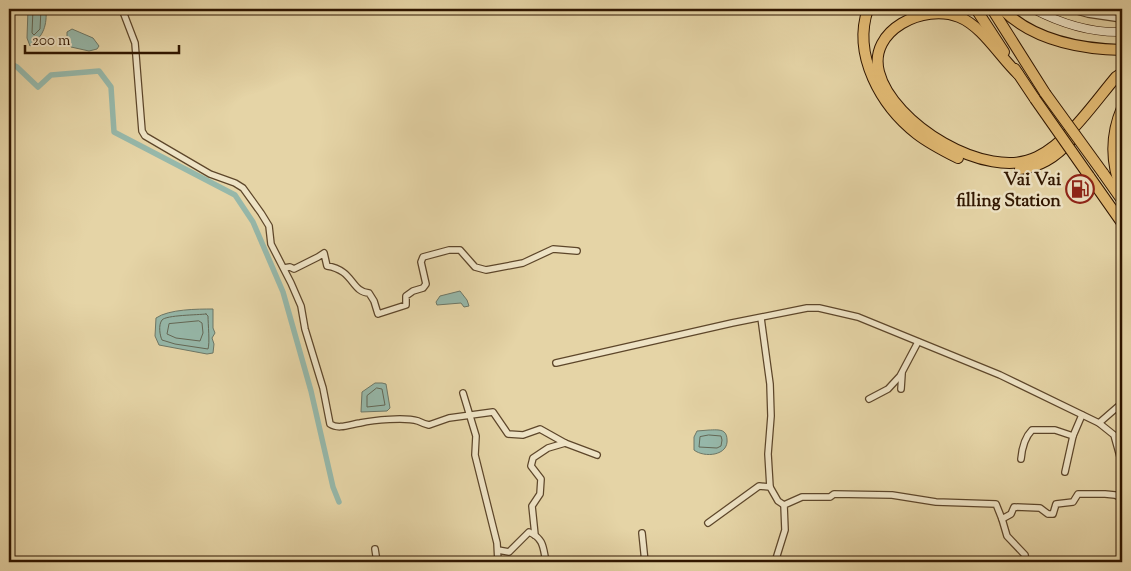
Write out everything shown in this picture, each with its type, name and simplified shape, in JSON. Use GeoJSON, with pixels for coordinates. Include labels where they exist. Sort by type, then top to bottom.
{"type":"FeatureCollection","features":[{"type":"Feature","properties":{"kind":"highway"},"geometry":{"type":"LineString","coordinates":[[868,9],[864,35],[865,55],[871,75],[882,95],[896,114],[917,134],[937,147],[972,164],[1008,170],[1040,164],[1062,150],[1122,80]]}},
{"type":"Feature","properties":{"kind":"highway"},"geometry":{"type":"LineString","coordinates":[[976,9],[1035,99],[1122,223]]}},
{"type":"Feature","properties":{"kind":"highway"},"geometry":{"type":"LineString","coordinates":[[992,9],[1045,93],[1122,200]]}},
{"type":"Feature","properties":{"kind":"highway"},"geometry":{"type":"LineString","coordinates":[[1002,9],[1024,25],[1058,41],[1098,49],[1122,50]]}},
{"type":"Feature","properties":{"kind":"highway"},"geometry":{"type":"LineString","coordinates":[[1018,74],[973,25],[958,17],[945,14],[929,14],[913,18],[898,26],[889,32],[878,52],[878,70],[885,88],[920,127],[972,157],[1008,164],[1030,160],[1050,150],[1068,133],[1122,72]]}},
{"type":"Feature","properties":{"kind":"highway"},"geometry":{"type":"LineString","coordinates":[[1122,108],[1116,122],[1113,142],[1114,162],[1122,191]]}},
{"type":"Feature","properties":{"kind":"main road"},"geometry":{"type":"LineString","coordinates":[[1033,9],[1060,21],[1088,29],[1122,32]]}},
{"type":"Feature","properties":{"kind":"street"},"geometry":{"type":"LineString","coordinates":[[122,9],[134,43],[144,136],[210,174],[235,182],[243,188],[261,213],[269,226],[271,244],[284,268],[300,306],[305,329],[324,388],[330,424],[342,427],[362,422],[398,420],[418,421],[429,425],[449,418],[493,412],[508,434],[523,435],[540,429],[565,443],[597,455]]}},
{"type":"Feature","properties":{"kind":"street"},"geometry":{"type":"LineString","coordinates":[[1070,9],[1088,14],[1122,19]]}},
{"type":"Feature","properties":{"kind":"street"},"geometry":{"type":"LineString","coordinates":[[284,268],[290,267],[294,269],[300,264],[324,253],[327,266],[344,271],[357,289],[362,293],[369,293],[378,314],[406,305],[406,296],[413,291],[424,288],[426,284],[421,262],[423,257],[450,250],[460,250],[475,267],[486,270],[523,264],[553,249],[577,251]]}},
{"type":"Feature","properties":{"kind":"street"},"geometry":{"type":"LineString","coordinates":[[556,363],[807,308],[819,308],[858,317],[1000,375],[1099,423],[1114,435],[1120,443],[1122,464]]}},
{"type":"Feature","properties":{"kind":"street"},"geometry":{"type":"LineString","coordinates":[[761,318],[770,392],[771,416],[768,454],[770,486],[778,501],[784,505]]}},
{"type":"Feature","properties":{"kind":"street"},"geometry":{"type":"LineString","coordinates":[[869,399],[888,389],[902,372],[918,342]]}},
{"type":"Feature","properties":{"kind":"street"},"geometry":{"type":"LineString","coordinates":[[901,389],[902,372]]}},
{"type":"Feature","properties":{"kind":"street"},"geometry":{"type":"LineString","coordinates":[[463,393],[476,436],[475,456],[497,543],[498,562]]}},
{"type":"Feature","properties":{"kind":"street"},"geometry":{"type":"LineString","coordinates":[[1099,423],[1122,403]]}},
{"type":"Feature","properties":{"kind":"street"},"geometry":{"type":"LineString","coordinates":[[1065,472],[1073,436],[1082,415]]}},
{"type":"Feature","properties":{"kind":"street"},"geometry":{"type":"LineString","coordinates":[[1021,459],[1027,434],[1032,430],[1055,430],[1073,436]]}},
{"type":"Feature","properties":{"kind":"street"},"geometry":{"type":"LineString","coordinates":[[535,535],[532,506],[540,494],[542,479],[531,466],[533,458],[548,448],[565,443]]}},
{"type":"Feature","properties":{"kind":"street"},"geometry":{"type":"LineString","coordinates":[[708,523],[759,486],[770,486]]}},
{"type":"Feature","properties":{"kind":"street"},"geometry":{"type":"LineString","coordinates":[[784,505],[802,497],[830,497],[834,494],[892,495],[936,502],[996,504],[1007,536],[1025,555],[1026,562]]}},
{"type":"Feature","properties":{"kind":"street"},"geometry":{"type":"LineString","coordinates":[[1002,519],[1011,514],[1014,507],[1040,508],[1048,514],[1054,514],[1056,504],[1073,502],[1078,494],[1114,495],[1122,498]]}},
{"type":"Feature","properties":{"kind":"street"},"geometry":{"type":"LineString","coordinates":[[775,562],[786,530],[784,505]]}},
{"type":"Feature","properties":{"kind":"street"},"geometry":{"type":"LineString","coordinates":[[498,550],[510,552],[528,532],[535,535],[542,542],[546,562]]}},
{"type":"Feature","properties":{"kind":"street"},"geometry":{"type":"LineString","coordinates":[[642,533],[645,562],[643,562]]}},
{"type":"Feature","properties":{"kind":"street"},"geometry":{"type":"LineString","coordinates":[[375,549],[377,562]]}},
{"type":"Feature","properties":{"kind":"water"},"geometry":{"type":"Polygon","coordinates":[[[28,9],[46,9],[44,30],[39,38],[30,46],[27,38],[28,9]]]}},
{"type":"Feature","properties":{"kind":"water"},"geometry":{"type":"Polygon","coordinates":[[[72,29],[93,38],[99,46],[97,49],[89,51],[71,47],[67,41],[67,32],[72,29]]]}},
{"type":"Feature","properties":{"kind":"water"},"geometry":{"type":"Polygon","coordinates":[[[460,291],[469,306],[464,307],[461,303],[437,305],[436,302],[440,296],[460,291]]]}},
{"type":"Feature","properties":{"kind":"water"},"geometry":{"type":"Polygon","coordinates":[[[213,309],[213,328],[215,333],[212,338],[214,344],[213,353],[207,354],[159,345],[155,336],[156,318],[176,311],[213,309]]]}},
{"type":"Feature","properties":{"kind":"water"},"geometry":{"type":"Polygon","coordinates":[[[375,383],[386,384],[390,408],[387,411],[361,412],[362,392],[375,383]]]}},
{"type":"Feature","properties":{"kind":"water"},"geometry":{"type":"Polygon","coordinates":[[[697,431],[723,431],[727,438],[727,445],[724,449],[709,455],[698,453],[694,450],[694,437],[697,431]]]}},
{"type":"Feature","properties":{"kind":"waterway"},"geometry":{"type":"LineString","coordinates":[[9,63],[17,67],[38,87],[51,75],[99,71],[111,87],[114,132],[235,195],[253,222],[283,292],[311,391],[333,487],[339,502]]}},
{"type":"Feature","properties":{"kind":"place","name":"Vai Vai filling Station"},"geometry":{"type":"Point","coordinates":[1080,189]}}]}
